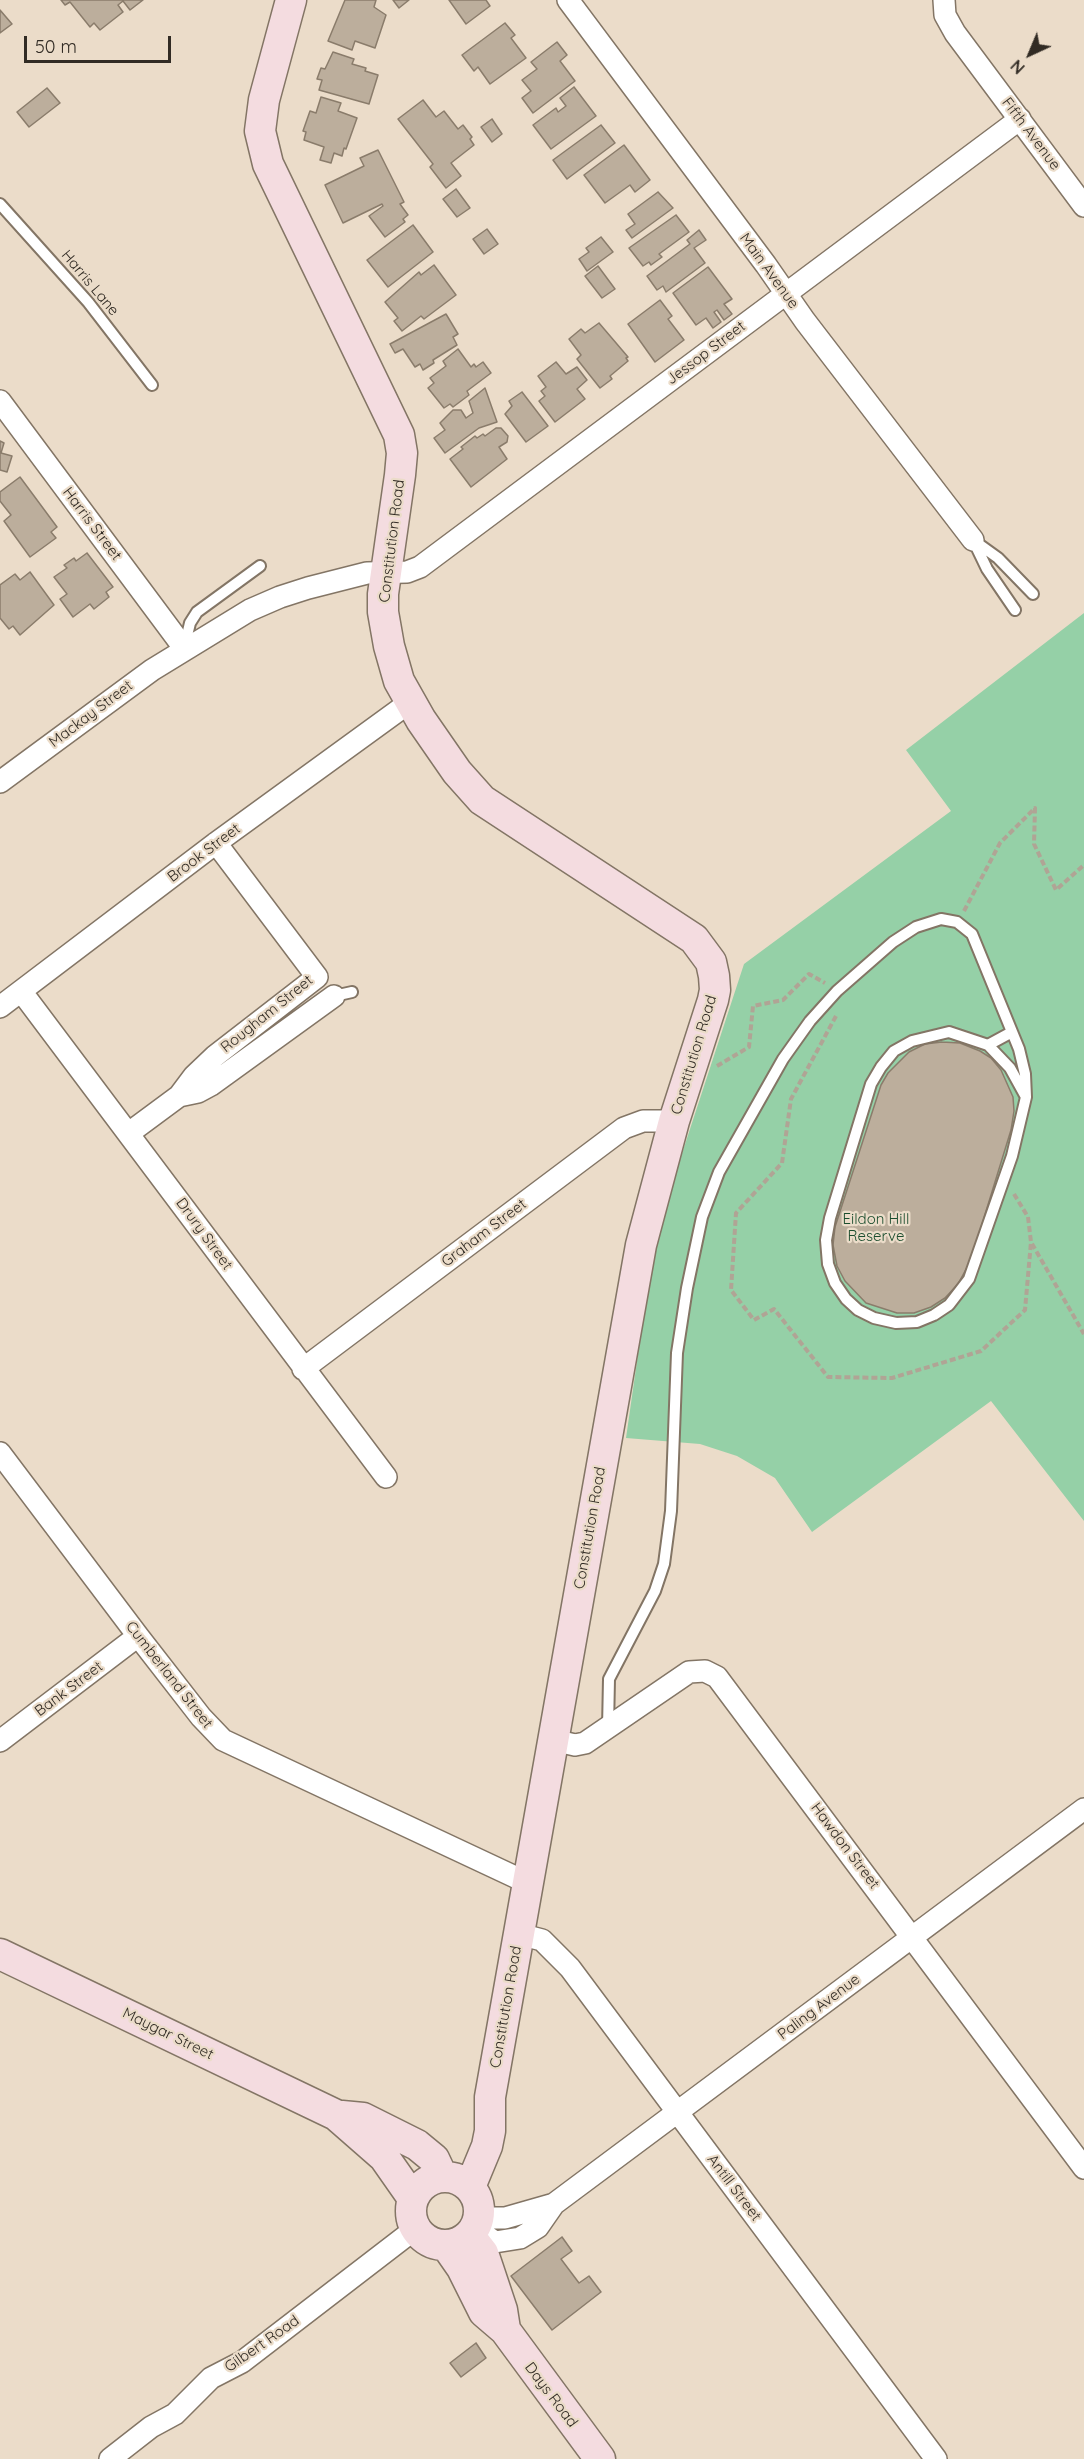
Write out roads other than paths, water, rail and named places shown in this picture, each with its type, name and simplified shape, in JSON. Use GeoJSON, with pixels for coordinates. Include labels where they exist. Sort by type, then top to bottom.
{"type":"FeatureCollection","features":[{"type":"Feature","properties":{"kind":"street","name":"Constitution Road"},"geometry":{"type":"LineString","coordinates":[[291,0],[264,100],[261,138],[268,164],[388,408],[399,435],[402,453],[400,475],[383,594],[385,626],[393,663],[410,702],[458,771],[482,800],[694,939],[711,962],[715,990],[674,1120],[641,1245],[490,2097],[453,2180]]}},
{"type":"Feature","properties":{"kind":"street","name":"Main Avenue"},"geometry":{"type":"LineString","coordinates":[[568,0],[833,358],[973,540]]}},
{"type":"Feature","properties":{"kind":"street","name":"Fifth Avenue"},"geometry":{"type":"LineString","coordinates":[[944,0],[945,15],[955,33],[1084,206]]}},
{"type":"Feature","properties":{"kind":"street","name":"Jessop Street"},"geometry":{"type":"LineString","coordinates":[[386,573],[411,571],[424,564],[1020,119]]}},
{"type":"Feature","properties":{"kind":"street","name":"Harris Street"},"geometry":{"type":"LineString","coordinates":[[0,400],[184,648]]}},
{"type":"Feature","properties":{"kind":"street","name":"Mackay Street"},"geometry":{"type":"LineString","coordinates":[[0,782],[152,670],[184,648],[249,610],[280,597],[367,573],[386,573]]}},
{"type":"Feature","properties":{"kind":"street","name":"Brook Street"},"geometry":{"type":"LineString","coordinates":[[0,1007],[216,843],[410,702]]}},
{"type":"Feature","properties":{"kind":"street","name":"Rougham Street"},"geometry":{"type":"LineString","coordinates":[[129,1133],[179,1096],[198,1092],[211,1085],[334,985],[216,843]]}},
{"type":"Feature","properties":{"kind":"street","name":"Drury Street"},"geometry":{"type":"LineString","coordinates":[[21,991],[386,1478]]}},
{"type":"Feature","properties":{"kind":"street","name":"Graham Street"},"geometry":{"type":"LineString","coordinates":[[303,1369],[624,1128],[643,1121],[674,1120]]}},
{"type":"Feature","properties":{"kind":"street","name":"Cumberland Street"},"geometry":{"type":"LineString","coordinates":[[0,1453],[138,1636],[201,1717],[223,1740],[528,1883]]}},
{"type":"Feature","properties":{"kind":"street","name":"Bank Street"},"geometry":{"type":"LineString","coordinates":[[0,1741],[138,1636]]}},
{"type":"Feature","properties":{"kind":"street","name":"Hawdon Street"},"geometry":{"type":"LineString","coordinates":[[553,1740],[574,1745],[583,1744],[681,1675],[697,1670],[711,1673],[729,1691],[1084,2168]]}},
{"type":"Feature","properties":{"kind":"street","name":"Paling Avenue"},"geometry":{"type":"LineString","coordinates":[[467,2232],[554,2204],[1084,1809]]}},
{"type":"Feature","properties":{"kind":"street","name":"Antill Street"},"geometry":{"type":"LineString","coordinates":[[519,1934],[542,1940],[560,1956],[936,2459]]}},
{"type":"Feature","properties":{"kind":"street","name":"Maygar Street"},"geometry":{"type":"LineString","coordinates":[[0,1954],[336,2115],[384,2157],[412,2197]]}},
{"type":"Feature","properties":{"kind":"street","name":"Maygar Street"},"geometry":{"type":"LineString","coordinates":[[336,2115],[363,2118],[407,2139],[434,2159],[453,2180]]}},
{"type":"Feature","properties":{"kind":"street"},"geometry":{"type":"LineString","coordinates":[[453,2180],[476,2196],[479,2207],[467,2232],[428,2241],[415,2229],[411,2219],[412,2197],[424,2182],[453,2180]]}},
{"type":"Feature","properties":{"kind":"street","name":"Gilbert Road"},"geometry":{"type":"LineString","coordinates":[[110,2459],[151,2427],[175,2415],[211,2378],[242,2362],[415,2229]]}},
{"type":"Feature","properties":{"kind":"street","name":"Days Road"},"geometry":{"type":"LineString","coordinates":[[467,2232],[483,2253],[502,2310],[505,2330],[600,2459]]}},
{"type":"Feature","properties":{"kind":"lane","name":"Harris Lane"},"geometry":{"type":"LineString","coordinates":[[0,204],[88,302],[152,384]]}},
{"type":"Feature","properties":{"kind":"lane","name":"Main Avenue"},"geometry":{"type":"LineString","coordinates":[[973,540],[998,558],[1033,594]]}},
{"type":"Feature","properties":{"kind":"lane","name":"Main Avenue"},"geometry":{"type":"LineString","coordinates":[[973,540],[987,569],[1015,610]]}},
{"type":"Feature","properties":{"kind":"lane"},"geometry":{"type":"LineString","coordinates":[[184,648],[190,623],[196,612],[260,566]]}},
{"type":"Feature","properties":{"kind":"lane"},"geometry":{"type":"LineString","coordinates":[[608,1728],[609,1679],[655,1591],[664,1564],[671,1511],[677,1353],[687,1287],[702,1217],[718,1172],[783,1059],[810,1021],[837,991],[893,942],[916,927],[941,919],[957,922],[972,934],[1012,1032],[1026,1074],[1026,1097],[1012,1156],[969,1279],[949,1305],[916,1322],[896,1323],[873,1318],[858,1310],[846,1299],[835,1282],[828,1264],[826,1240],[830,1218],[864,1107],[881,1066],[894,1051],[912,1041],[949,1032],[988,1045],[1010,1068],[1026,1097]]}},
{"type":"Feature","properties":{"kind":"lane"},"geometry":{"type":"LineString","coordinates":[[988,1045],[1012,1032]]}},
{"type":"Feature","properties":{"kind":"park label","name":"Eildon Hill Reserve"},"geometry":{"type":"Point","coordinates":[876,1228]}}]}
